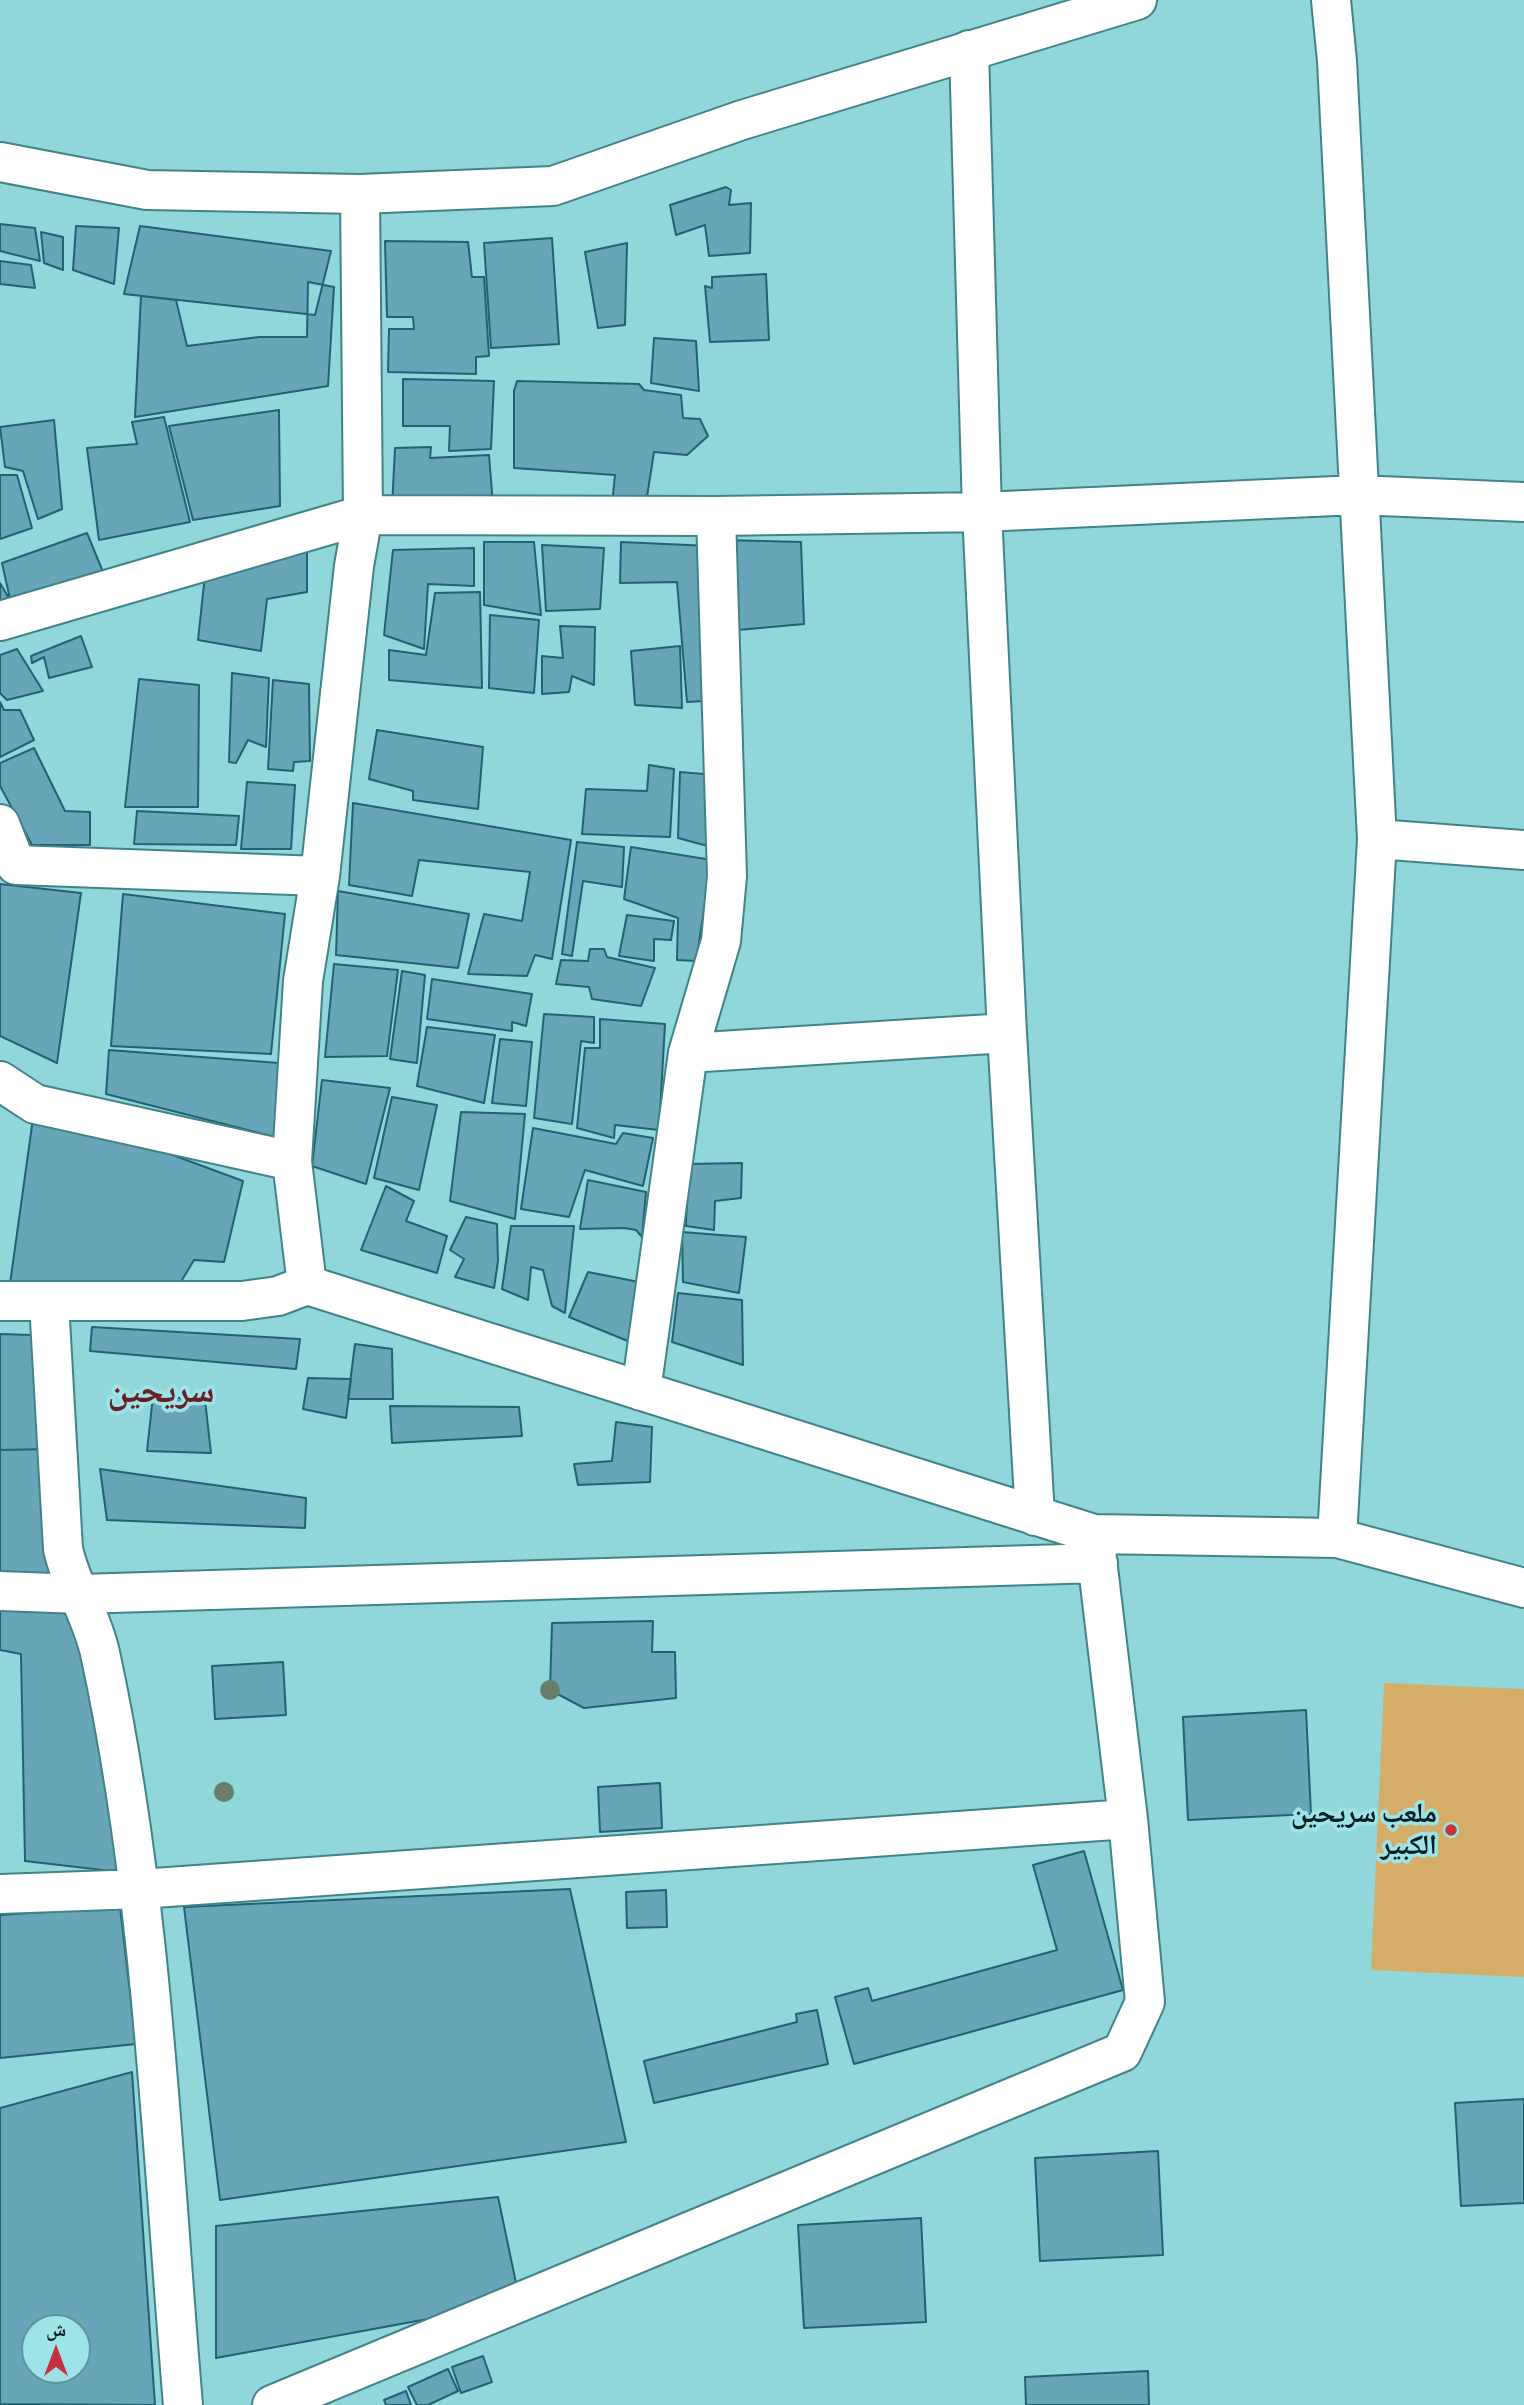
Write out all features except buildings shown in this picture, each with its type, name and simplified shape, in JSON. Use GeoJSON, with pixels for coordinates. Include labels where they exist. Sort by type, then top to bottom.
{"type":"FeatureCollection","features":[{"type":"Feature","properties":{"kind":"street"},"geometry":{"type":"LineString","coordinates":[[0,162],[148,190],[360,194],[553,186],[742,120],[1137,0]]}},
{"type":"Feature","properties":{"kind":"street"},"geometry":{"type":"LineString","coordinates":[[1331,0],[1337,61],[1357,495],[1377,839],[1337,1538]]}},
{"type":"Feature","properties":{"kind":"street"},"geometry":{"type":"LineString","coordinates":[[969,50],[982,512],[1007,1033],[1035,1516]]}},
{"type":"Feature","properties":{"kind":"street"},"geometry":{"type":"LineString","coordinates":[[307,1285],[292,1161],[303,981],[320,876],[354,566],[363,515],[360,194]]}},
{"type":"Feature","properties":{"kind":"street"},"geometry":{"type":"LineString","coordinates":[[0,621],[363,515],[716,516],[982,512],[1357,495],[1524,502]]}},
{"type":"Feature","properties":{"kind":"street"},"geometry":{"type":"LineString","coordinates":[[641,1391],[688,1053],[721,941],[727,876],[716,516]]}},
{"type":"Feature","properties":{"kind":"street"},"geometry":{"type":"LineString","coordinates":[[0,824],[16,865],[320,876]]}},
{"type":"Feature","properties":{"kind":"street"},"geometry":{"type":"LineString","coordinates":[[1377,839],[1524,850]]}},
{"type":"Feature","properties":{"kind":"street"},"geometry":{"type":"LineString","coordinates":[[688,1053],[1007,1033]]}},
{"type":"Feature","properties":{"kind":"street"},"geometry":{"type":"LineString","coordinates":[[0,1081],[35,1104],[292,1161]]}},
{"type":"Feature","properties":{"kind":"street"},"geometry":{"type":"LineString","coordinates":[[0,1301],[242,1301],[278,1296],[307,1285],[1035,1516],[1096,1549]]}},
{"type":"Feature","properties":{"kind":"street"},"geometry":{"type":"LineString","coordinates":[[50,1302],[63,1549],[68,1572],[80,1594],[100,1651],[139,1889],[183,2405]]}},
{"type":"Feature","properties":{"kind":"street"},"geometry":{"type":"LineString","coordinates":[[0,1591],[80,1594],[1337,1538],[1524,1588]]}},
{"type":"Feature","properties":{"kind":"street"},"geometry":{"type":"LineString","coordinates":[[272,2405],[1122,2052],[1145,2002],[1128,1819],[1096,1549]]}},
{"type":"Feature","properties":{"kind":"street"},"geometry":{"type":"LineString","coordinates":[[0,1894],[139,1889],[1128,1819]]}},
{"type":"Feature","properties":{"kind":"shaded area","name":"ملعب سريحين الكبير"},"geometry":{"type":"Polygon","coordinates":[[[1384,1683],[1524,1689],[1524,1977],[1371,1970],[1384,1683]]]}},
{"type":"Feature","properties":{"kind":"place","name":"ملعب سريحين الكبير"},"geometry":{"type":"Point","coordinates":[1451,1830]}},
{"type":"Feature","properties":{"kind":"district","name":"سريحين"},"geometry":{"type":"Point","coordinates":[161,1392]}}]}
